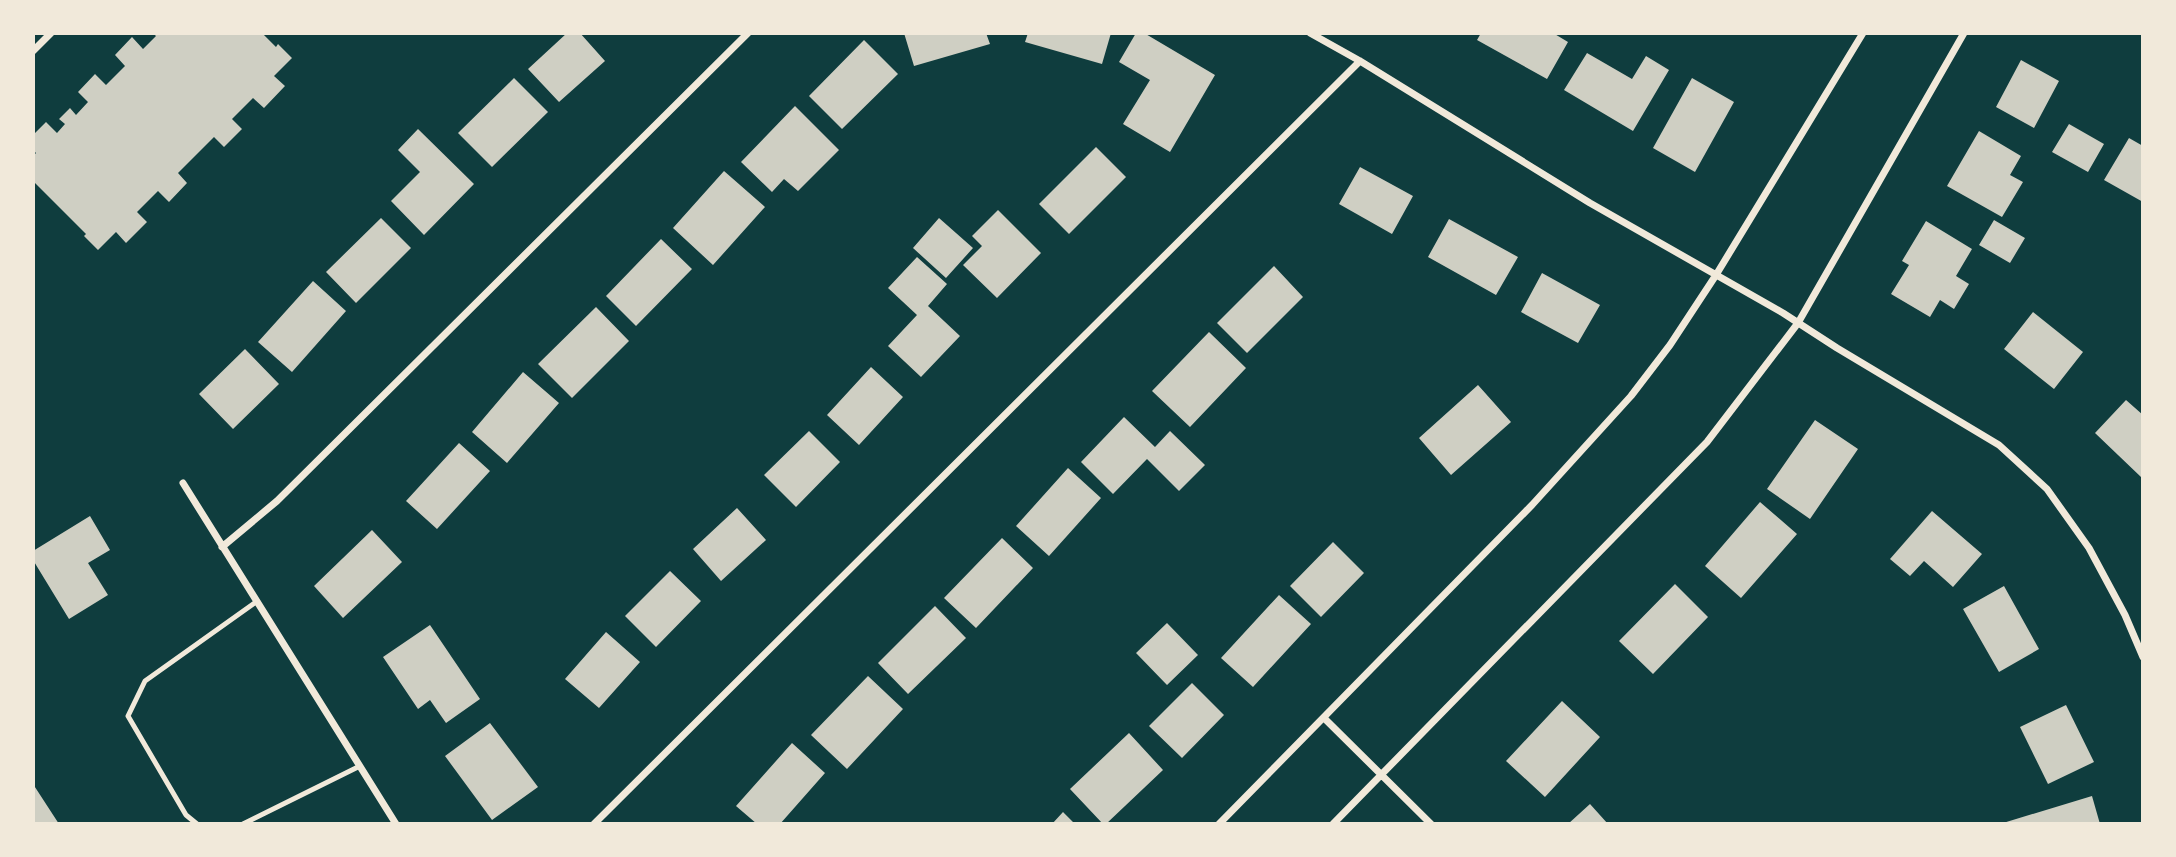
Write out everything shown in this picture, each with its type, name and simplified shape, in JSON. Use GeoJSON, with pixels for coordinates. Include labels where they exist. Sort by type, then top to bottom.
{"type":"FeatureCollection","features":[{"type":"Feature","properties":{"kind":"street"},"geometry":{"type":"LineString","coordinates":[[33,51],[51,33]]}},
{"type":"Feature","properties":{"kind":"street"},"geometry":{"type":"LineString","coordinates":[[222,547],[277,501],[748,33]]}},
{"type":"Feature","properties":{"kind":"street"},"geometry":{"type":"LineString","coordinates":[[1310,33],[1590,203],[1798,323],[1999,444],[2047,489],[2090,548],[2125,615],[2143,657]]}},
{"type":"Feature","properties":{"kind":"street"},"geometry":{"type":"LineString","coordinates":[[1219,824],[1532,505],[1631,396],[1670,345],[1716,275],[1863,33]]}},
{"type":"Feature","properties":{"kind":"street"},"geometry":{"type":"LineString","coordinates":[[1333,824],[1707,442],[1798,323],[1964,33]]}},
{"type":"Feature","properties":{"kind":"street"},"geometry":{"type":"LineString","coordinates":[[594,824],[1360,61]]}},
{"type":"Feature","properties":{"kind":"street"},"geometry":{"type":"LineString","coordinates":[[183,483],[396,824]]}},
{"type":"Feature","properties":{"kind":"street"},"geometry":{"type":"LineString","coordinates":[[1324,718],[1430,824]]}},
{"type":"Feature","properties":{"kind":"lane"},"geometry":{"type":"LineString","coordinates":[[197,824],[186,815],[128,716],[145,681],[256,602]]}},
{"type":"Feature","properties":{"kind":"lane"},"geometry":{"type":"LineString","coordinates":[[243,824],[360,766]]}},
{"type":"Feature","properties":{"kind":"building"},"geometry":{"type":"Polygon","coordinates":[[[153,33],[262,33],[292,58],[274,76],[285,86],[264,108],[253,98],[232,119],[242,129],[224,147],[214,137],[178,173],[187,183],[169,202],[158,191],[137,212],[147,222],[126,243],[116,232],[98,250],[84,236],[86,234],[35,183],[33,185],[33,156],[36,153],[33,150],[33,135],[46,122],[57,133],[65,124],[59,119],[70,108],[76,115],[88,102],[78,92],[95,74],[106,85],[125,66],[115,55],[132,37],[143,49],[156,36],[153,33]]]}},
{"type":"Feature","properties":{"kind":"building"},"geometry":{"type":"Polygon","coordinates":[[[567,33],[580,33],[605,61],[559,102],[528,69],[567,33]]]}},
{"type":"Feature","properties":{"kind":"building"},"geometry":{"type":"Polygon","coordinates":[[[904,33],[986,33],[990,44],[914,66],[904,33]]]}},
{"type":"Feature","properties":{"kind":"building"},"geometry":{"type":"Polygon","coordinates":[[[1028,33],[1111,33],[1102,64],[1025,42],[1028,33]]]}},
{"type":"Feature","properties":{"kind":"building"},"geometry":{"type":"Polygon","coordinates":[[[1136,33],[1144,33],[1215,75],[1170,152],[1123,124],[1150,80],[1119,62],[1136,33]]]}},
{"type":"Feature","properties":{"kind":"building"},"geometry":{"type":"Polygon","coordinates":[[[1481,33],[1553,33],[1568,42],[1547,79],[1477,40],[1481,33]]]}},
{"type":"Feature","properties":{"kind":"building"},"geometry":{"type":"Polygon","coordinates":[[[864,40],[898,74],[842,129],[809,96],[864,40]]]}},
{"type":"Feature","properties":{"kind":"building"},"geometry":{"type":"Polygon","coordinates":[[[1587,53],[1632,79],[1646,56],[1669,70],[1633,131],[1564,90],[1587,53]]]}},
{"type":"Feature","properties":{"kind":"building"},"geometry":{"type":"Polygon","coordinates":[[[2021,60],[2059,81],[2034,128],[1996,107],[2021,60]]]}},
{"type":"Feature","properties":{"kind":"building"},"geometry":{"type":"Polygon","coordinates":[[[514,78],[548,112],[492,167],[458,133],[514,78]]]}},
{"type":"Feature","properties":{"kind":"building"},"geometry":{"type":"Polygon","coordinates":[[[1692,78],[1734,102],[1695,172],[1653,148],[1692,78]]]}},
{"type":"Feature","properties":{"kind":"building"},"geometry":{"type":"Polygon","coordinates":[[[795,106],[839,150],[798,191],[784,179],[772,192],[741,162],[795,106]]]}},
{"type":"Feature","properties":{"kind":"building"},"geometry":{"type":"Polygon","coordinates":[[[2069,124],[2104,144],[2088,172],[2052,152],[2069,124]]]}},
{"type":"Feature","properties":{"kind":"building"},"geometry":{"type":"Polygon","coordinates":[[[418,129],[474,184],[424,235],[391,201],[420,172],[398,150],[418,129]]]}},
{"type":"Feature","properties":{"kind":"building"},"geometry":{"type":"Polygon","coordinates":[[[1979,131],[2021,156],[2010,175],[2023,182],[2002,217],[1947,186],[1979,131]]]}},
{"type":"Feature","properties":{"kind":"building"},"geometry":{"type":"Polygon","coordinates":[[[2129,138],[2143,146],[2143,202],[2104,180],[2129,138]]]}},
{"type":"Feature","properties":{"kind":"building"},"geometry":{"type":"Polygon","coordinates":[[[1096,147],[1126,177],[1069,234],[1039,204],[1096,147]]]}},
{"type":"Feature","properties":{"kind":"building"},"geometry":{"type":"Polygon","coordinates":[[[1360,167],[1413,196],[1392,234],[1339,204],[1360,167]]]}},
{"type":"Feature","properties":{"kind":"building"},"geometry":{"type":"Polygon","coordinates":[[[724,171],[765,207],[713,265],[673,228],[724,171]]]}},
{"type":"Feature","properties":{"kind":"building"},"geometry":{"type":"Polygon","coordinates":[[[998,210],[1041,253],[997,298],[963,265],[982,246],[972,236],[998,210]]]}},
{"type":"Feature","properties":{"kind":"building"},"geometry":{"type":"Polygon","coordinates":[[[381,218],[411,248],[356,303],[326,272],[381,218]]]}},
{"type":"Feature","properties":{"kind":"building"},"geometry":{"type":"Polygon","coordinates":[[[939,218],[973,248],[946,278],[913,248],[939,218]]]}},
{"type":"Feature","properties":{"kind":"building"},"geometry":{"type":"Polygon","coordinates":[[[1449,219],[1518,257],[1496,295],[1428,257],[1449,219]]]}},
{"type":"Feature","properties":{"kind":"building"},"geometry":{"type":"Polygon","coordinates":[[[1994,220],[2025,238],[2010,263],[1979,245],[1994,220]]]}},
{"type":"Feature","properties":{"kind":"building"},"geometry":{"type":"Polygon","coordinates":[[[1926,221],[1972,249],[1956,276],[1969,284],[1954,309],[1940,300],[1930,317],[1891,294],[1909,265],[1902,261],[1926,221]]]}},
{"type":"Feature","properties":{"kind":"building"},"geometry":{"type":"Polygon","coordinates":[[[661,239],[692,269],[636,326],[606,296],[661,239]]]}},
{"type":"Feature","properties":{"kind":"building"},"geometry":{"type":"Polygon","coordinates":[[[917,257],[947,284],[928,306],[960,336],[921,377],[888,346],[917,315],[888,288],[917,257]]]}},
{"type":"Feature","properties":{"kind":"building"},"geometry":{"type":"Polygon","coordinates":[[[1274,266],[1303,297],[1247,353],[1217,323],[1274,266]]]}},
{"type":"Feature","properties":{"kind":"building"},"geometry":{"type":"Polygon","coordinates":[[[1542,273],[1600,305],[1578,343],[1521,312],[1542,273]]]}},
{"type":"Feature","properties":{"kind":"building"},"geometry":{"type":"Polygon","coordinates":[[[313,281],[346,311],[292,372],[258,342],[313,281]]]}},
{"type":"Feature","properties":{"kind":"building"},"geometry":{"type":"Polygon","coordinates":[[[596,307],[629,341],[572,398],[538,364],[596,307]]]}},
{"type":"Feature","properties":{"kind":"building"},"geometry":{"type":"Polygon","coordinates":[[[2033,312],[2083,352],[2054,389],[2004,349],[2033,312]]]}},
{"type":"Feature","properties":{"kind":"building"},"geometry":{"type":"Polygon","coordinates":[[[1209,332],[1246,368],[1190,427],[1152,391],[1209,332]]]}},
{"type":"Feature","properties":{"kind":"building"},"geometry":{"type":"Polygon","coordinates":[[[245,349],[279,384],[233,429],[199,394],[245,349]]]}},
{"type":"Feature","properties":{"kind":"building"},"geometry":{"type":"Polygon","coordinates":[[[871,367],[903,397],[859,445],[827,415],[871,367]]]}},
{"type":"Feature","properties":{"kind":"building"},"geometry":{"type":"Polygon","coordinates":[[[523,372],[559,403],[507,463],[472,432],[523,372]]]}},
{"type":"Feature","properties":{"kind":"building"},"geometry":{"type":"Polygon","coordinates":[[[1478,385],[1511,422],[1451,475],[1419,438],[1478,385]]]}},
{"type":"Feature","properties":{"kind":"building"},"geometry":{"type":"Polygon","coordinates":[[[2126,400],[2143,415],[2141,477],[2095,433],[2126,400]]]}},
{"type":"Feature","properties":{"kind":"building"},"geometry":{"type":"Polygon","coordinates":[[[1124,417],[1155,447],[1170,431],[1205,465],[1179,491],[1147,459],[1113,494],[1081,462],[1124,417]]]}},
{"type":"Feature","properties":{"kind":"building"},"geometry":{"type":"Polygon","coordinates":[[[1815,420],[1858,449],[1810,519],[1767,489],[1815,420]]]}},
{"type":"Feature","properties":{"kind":"building"},"geometry":{"type":"Polygon","coordinates":[[[809,431],[840,462],[796,507],[764,475],[809,431]]]}},
{"type":"Feature","properties":{"kind":"building"},"geometry":{"type":"Polygon","coordinates":[[[459,443],[490,471],[437,529],[406,501],[459,443]]]}},
{"type":"Feature","properties":{"kind":"building"},"geometry":{"type":"Polygon","coordinates":[[[1068,468],[1101,498],[1049,556],[1016,526],[1068,468]]]}},
{"type":"Feature","properties":{"kind":"building"},"geometry":{"type":"Polygon","coordinates":[[[1760,502],[1797,534],[1741,598],[1705,566],[1760,502]]]}},
{"type":"Feature","properties":{"kind":"building"},"geometry":{"type":"Polygon","coordinates":[[[737,508],[766,540],[721,581],[693,549],[737,508]]]}},
{"type":"Feature","properties":{"kind":"building"},"geometry":{"type":"Polygon","coordinates":[[[1932,511],[1982,554],[1953,587],[1924,561],[1910,576],[1890,559],[1932,511]]]}},
{"type":"Feature","properties":{"kind":"building"},"geometry":{"type":"Polygon","coordinates":[[[90,516],[110,550],[88,563],[108,595],[69,619],[33,560],[33,551],[90,516]]]}},
{"type":"Feature","properties":{"kind":"building"},"geometry":{"type":"Polygon","coordinates":[[[372,530],[402,562],[343,618],[314,586],[372,530]]]}},
{"type":"Feature","properties":{"kind":"building"},"geometry":{"type":"Polygon","coordinates":[[[1002,538],[1033,568],[976,628],[944,598],[1002,538]]]}},
{"type":"Feature","properties":{"kind":"building"},"geometry":{"type":"Polygon","coordinates":[[[1333,542],[1364,573],[1321,617],[1290,586],[1333,542]]]}},
{"type":"Feature","properties":{"kind":"building"},"geometry":{"type":"Polygon","coordinates":[[[670,571],[701,601],[656,647],[625,616],[670,571]]]}},
{"type":"Feature","properties":{"kind":"building"},"geometry":{"type":"Polygon","coordinates":[[[1675,584],[1708,617],[1653,674],[1619,641],[1675,584]]]}},
{"type":"Feature","properties":{"kind":"building"},"geometry":{"type":"Polygon","coordinates":[[[2004,586],[2039,649],[1999,672],[1963,609],[2004,586]]]}},
{"type":"Feature","properties":{"kind":"building"},"geometry":{"type":"Polygon","coordinates":[[[1279,595],[1311,624],[1253,687],[1221,658],[1279,595]]]}},
{"type":"Feature","properties":{"kind":"building"},"geometry":{"type":"Polygon","coordinates":[[[935,606],[966,638],[908,694],[878,663],[935,606]]]}},
{"type":"Feature","properties":{"kind":"building"},"geometry":{"type":"Polygon","coordinates":[[[1167,623],[1198,655],[1167,685],[1136,653],[1167,623]]]}},
{"type":"Feature","properties":{"kind":"building"},"geometry":{"type":"Polygon","coordinates":[[[430,625],[480,699],[446,723],[430,700],[418,709],[383,657],[430,625]]]}},
{"type":"Feature","properties":{"kind":"building"},"geometry":{"type":"Polygon","coordinates":[[[606,632],[640,662],[599,708],[565,679],[606,632]]]}},
{"type":"Feature","properties":{"kind":"building"},"geometry":{"type":"Polygon","coordinates":[[[868,676],[903,709],[847,769],[811,735],[868,676]]]}},
{"type":"Feature","properties":{"kind":"building"},"geometry":{"type":"Polygon","coordinates":[[[1192,683],[1224,715],[1182,758],[1149,726],[1192,683]]]}},
{"type":"Feature","properties":{"kind":"building"},"geometry":{"type":"Polygon","coordinates":[[[1562,701],[1600,737],[1545,797],[1506,761],[1562,701]]]}},
{"type":"Feature","properties":{"kind":"building"},"geometry":{"type":"Polygon","coordinates":[[[2066,705],[2094,762],[2048,784],[2020,727],[2066,705]]]}},
{"type":"Feature","properties":{"kind":"building"},"geometry":{"type":"Polygon","coordinates":[[[490,723],[538,787],[492,820],[445,756],[490,723]]]}},
{"type":"Feature","properties":{"kind":"building"},"geometry":{"type":"Polygon","coordinates":[[[1129,733],[1163,770],[1103,824],[1070,789],[1129,733]]]}},
{"type":"Feature","properties":{"kind":"building"},"geometry":{"type":"Polygon","coordinates":[[[792,743],[825,773],[780,824],[757,824],[736,806],[792,743]]]}},
{"type":"Feature","properties":{"kind":"building"},"geometry":{"type":"Polygon","coordinates":[[[33,784],[59,824],[33,824],[33,784]]]}},
{"type":"Feature","properties":{"kind":"building"},"geometry":{"type":"Polygon","coordinates":[[[2092,796],[2100,824],[2003,824],[2003,823],[2092,796]]]}},
{"type":"Feature","properties":{"kind":"building"},"geometry":{"type":"Polygon","coordinates":[[[1590,804],[1608,824],[1568,824],[1590,804]]]}},
{"type":"Feature","properties":{"kind":"building"},"geometry":{"type":"Polygon","coordinates":[[[1063,812],[1075,824],[1052,824],[1063,812]]]}}]}
